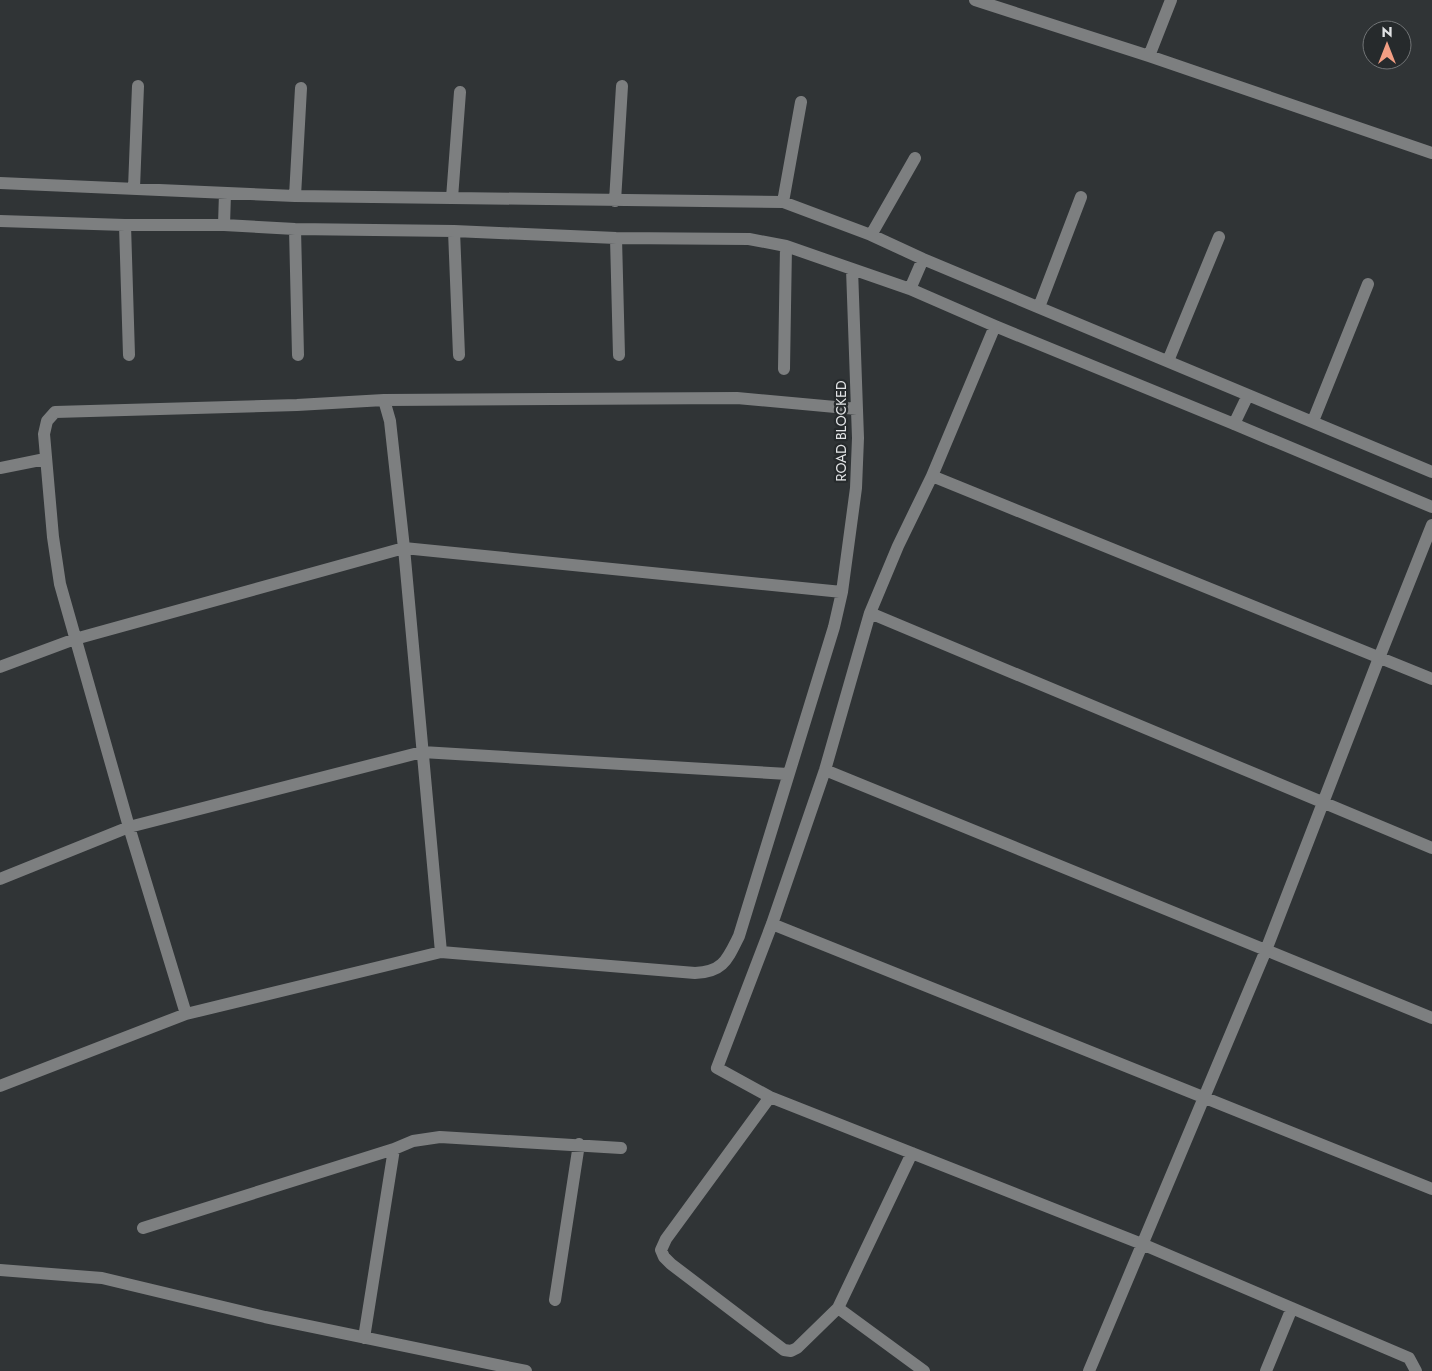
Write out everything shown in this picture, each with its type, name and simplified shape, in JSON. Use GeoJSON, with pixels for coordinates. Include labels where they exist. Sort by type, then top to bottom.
{"type":"FeatureCollection","features":[{"type":"Feature","properties":{"kind":"street"},"geometry":{"type":"LineString","coordinates":[[975,0],[1149,56],[1432,153]]}},
{"type":"Feature","properties":{"kind":"street"},"geometry":{"type":"LineString","coordinates":[[1149,56],[1171,0]]}},
{"type":"Feature","properties":{"kind":"street"},"geometry":{"type":"LineString","coordinates":[[134,188],[138,86]]}},
{"type":"Feature","properties":{"kind":"street"},"geometry":{"type":"LineString","coordinates":[[615,201],[622,86]]}},
{"type":"Feature","properties":{"kind":"street"},"geometry":{"type":"LineString","coordinates":[[295,196],[302,88]]}},
{"type":"Feature","properties":{"kind":"street"},"geometry":{"type":"LineString","coordinates":[[452,198],[460,92]]}},
{"type":"Feature","properties":{"kind":"street"},"geometry":{"type":"LineString","coordinates":[[783,202],[802,102]]}},
{"type":"Feature","properties":{"kind":"street"},"geometry":{"type":"LineString","coordinates":[[871,235],[915,158]]}},
{"type":"Feature","properties":{"kind":"street"},"geometry":{"type":"LineString","coordinates":[[0,183],[295,196],[783,202],[871,235],[923,259],[1432,472]]}},
{"type":"Feature","properties":{"kind":"street"},"geometry":{"type":"LineString","coordinates":[[224,226],[225,193]]}},
{"type":"Feature","properties":{"kind":"street"},"geometry":{"type":"LineString","coordinates":[[1039,308],[1081,197]]}},
{"type":"Feature","properties":{"kind":"street"},"geometry":{"type":"LineString","coordinates":[[0,221],[295,229],[454,231],[616,238],[749,239],[786,246],[910,289],[1432,507]]}},
{"type":"Feature","properties":{"kind":"street"},"geometry":{"type":"LineString","coordinates":[[125,225],[129,355]]}},
{"type":"Feature","properties":{"kind":"street"},"geometry":{"type":"LineString","coordinates":[[295,229],[298,355]]}},
{"type":"Feature","properties":{"kind":"street"},"geometry":{"type":"LineString","coordinates":[[454,231],[459,355]]}},
{"type":"Feature","properties":{"kind":"street"},"geometry":{"type":"LineString","coordinates":[[1168,361],[1219,237]]}},
{"type":"Feature","properties":{"kind":"street"},"geometry":{"type":"LineString","coordinates":[[616,238],[619,355]]}},
{"type":"Feature","properties":{"kind":"street"},"geometry":{"type":"LineString","coordinates":[[784,369],[786,246]]}},
{"type":"Feature","properties":{"kind":"street"},"geometry":{"type":"LineString","coordinates":[[910,289],[923,259]]}},
{"type":"Feature","properties":{"kind":"street","name":"ROAD BLOCKED"},"geometry":{"type":"LineString","coordinates":[[0,1086],[186,1014],[441,952],[695,974],[719,968],[731,953],[739,936],[834,628],[842,592],[856,488],[857,409],[852,269]]}},
{"type":"Feature","properties":{"kind":"street"},"geometry":{"type":"LineString","coordinates":[[1313,422],[1368,284]]}},
{"type":"Feature","properties":{"kind":"street"},"geometry":{"type":"LineString","coordinates":[[995,326],[932,476],[898,546],[870,613],[825,770],[772,924],[717,1068],[770,1096],[1142,1244],[1409,1358],[1416,1371]]}},
{"type":"Feature","properties":{"kind":"street"},"geometry":{"type":"LineString","coordinates":[[1234,424],[1248,394]]}},
{"type":"Feature","properties":{"kind":"street"},"geometry":{"type":"LineString","coordinates":[[186,1014],[129,827],[60,584],[52,537],[44,434],[47,422],[55,412],[298,405],[384,400],[737,398],[857,409]]}},
{"type":"Feature","properties":{"kind":"street"},"geometry":{"type":"LineString","coordinates":[[384,400],[390,420],[404,548],[441,952]]}},
{"type":"Feature","properties":{"kind":"street"},"geometry":{"type":"LineString","coordinates":[[0,468],[45,459]]}},
{"type":"Feature","properties":{"kind":"street"},"geometry":{"type":"LineString","coordinates":[[932,476],[1432,680]]}},
{"type":"Feature","properties":{"kind":"street"},"geometry":{"type":"LineString","coordinates":[[1089,1371],[1266,950],[1378,658],[1432,525]]}},
{"type":"Feature","properties":{"kind":"street"},"geometry":{"type":"LineString","coordinates":[[0,667],[75,639],[404,548],[842,592]]}},
{"type":"Feature","properties":{"kind":"street"},"geometry":{"type":"LineString","coordinates":[[870,613],[1432,848]]}},
{"type":"Feature","properties":{"kind":"street"},"geometry":{"type":"LineString","coordinates":[[0,879],[129,827],[422,752],[788,774]]}},
{"type":"Feature","properties":{"kind":"street"},"geometry":{"type":"LineString","coordinates":[[825,770],[1432,1018]]}},
{"type":"Feature","properties":{"kind":"street"},"geometry":{"type":"LineString","coordinates":[[772,924],[1432,1189]]}},
{"type":"Feature","properties":{"kind":"street"},"geometry":{"type":"LineString","coordinates":[[770,1096],[666,1239],[661,1250],[664,1257],[671,1264],[784,1350],[791,1351],[797,1348],[838,1308],[912,1154]]}},
{"type":"Feature","properties":{"kind":"street"},"geometry":{"type":"LineString","coordinates":[[143,1228],[394,1149],[413,1141],[440,1137],[621,1148]]}},
{"type":"Feature","properties":{"kind":"street"},"geometry":{"type":"LineString","coordinates":[[555,1300],[579,1144]]}},
{"type":"Feature","properties":{"kind":"street"},"geometry":{"type":"LineString","coordinates":[[364,1338],[394,1149]]}},
{"type":"Feature","properties":{"kind":"street"},"geometry":{"type":"LineString","coordinates":[[0,1270],[102,1278],[265,1317],[526,1371]]}},
{"type":"Feature","properties":{"kind":"street"},"geometry":{"type":"LineString","coordinates":[[838,1308],[924,1371]]}},
{"type":"Feature","properties":{"kind":"street"},"geometry":{"type":"LineString","coordinates":[[1266,1371],[1292,1308]]}}]}
